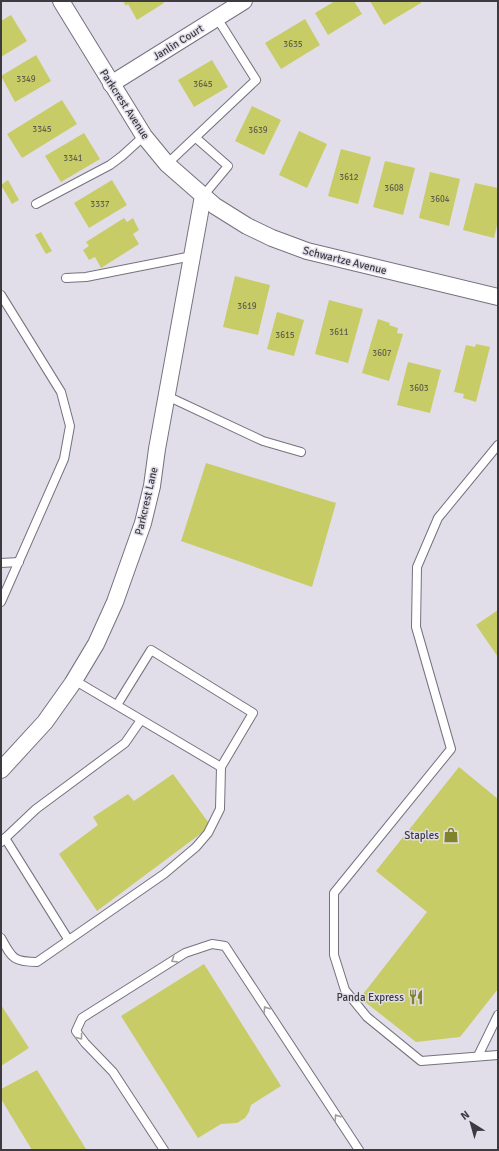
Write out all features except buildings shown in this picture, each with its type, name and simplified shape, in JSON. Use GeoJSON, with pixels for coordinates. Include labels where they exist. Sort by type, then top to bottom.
{"type":"FeatureCollection","features":[{"type":"Feature","properties":{"kind":"street","name":"Parkcrest Avenue"},"geometry":{"type":"LineString","coordinates":[[61,1],[144,136],[167,164],[203,196]]}},
{"type":"Feature","properties":{"kind":"street","name":"Janlin Court"},"geometry":{"type":"LineString","coordinates":[[111,84],[244,1]]}},
{"type":"Feature","properties":{"kind":"street","name":"Parkcrest Lane"},"geometry":{"type":"LineString","coordinates":[[1,770],[45,722],[74,680],[96,644],[115,602],[143,523],[152,486],[203,196]]}},
{"type":"Feature","properties":{"kind":"street","name":"Schwartze Avenue"},"geometry":{"type":"LineString","coordinates":[[203,196],[215,206],[247,226],[272,238],[307,251],[498,297]]}},
{"type":"Feature","properties":{"kind":"lane"},"geometry":{"type":"LineString","coordinates":[[167,164],[256,80],[217,18]]}},
{"type":"Feature","properties":{"kind":"lane"},"geometry":{"type":"LineString","coordinates":[[36,204],[110,165],[144,136]]}},
{"type":"Feature","properties":{"kind":"lane"},"geometry":{"type":"LineString","coordinates":[[196,138],[228,166],[203,196]]}},
{"type":"Feature","properties":{"kind":"lane"},"geometry":{"type":"LineString","coordinates":[[66,278],[86,277],[192,256]]}},
{"type":"Feature","properties":{"kind":"lane"},"geometry":{"type":"LineString","coordinates":[[1,295],[61,392],[70,426],[64,459],[1,602]]}},
{"type":"Feature","properties":{"kind":"lane"},"geometry":{"type":"LineString","coordinates":[[167,396],[263,442],[301,452]]}},
{"type":"Feature","properties":{"kind":"lane"},"geometry":{"type":"LineString","coordinates":[[498,445],[438,518],[417,567],[416,627],[451,749],[334,893],[334,955],[345,990],[367,1017],[421,1061],[498,1055]]}},
{"type":"Feature","properties":{"kind":"lane"},"geometry":{"type":"LineString","coordinates":[[1,563],[19,562]]}},
{"type":"Feature","properties":{"kind":"lane"},"geometry":{"type":"LineString","coordinates":[[1,938],[10,955],[22,962],[37,962],[68,939],[164,874],[196,847],[208,833],[220,809],[221,767],[253,713],[151,650],[117,705]]}},
{"type":"Feature","properties":{"kind":"lane"},"geometry":{"type":"LineString","coordinates":[[74,680],[221,767]]}},
{"type":"Feature","properties":{"kind":"lane"},"geometry":{"type":"LineString","coordinates":[[68,939],[3,840],[36,809],[125,743],[141,720]]}},
{"type":"Feature","properties":{"kind":"lane"},"geometry":{"type":"LineString","coordinates":[[164,1150],[113,1072],[85,1043],[76,1031],[82,1018],[185,953],[212,944],[225,946],[359,1150]]}},
{"type":"Feature","properties":{"kind":"lane"},"geometry":{"type":"LineString","coordinates":[[478,1056],[498,1015]]}},
{"type":"Feature","properties":{"kind":"place","name":"Staples"},"geometry":{"type":"Point","coordinates":[451,835]}},
{"type":"Feature","properties":{"kind":"place","name":"Panda Express"},"geometry":{"type":"Point","coordinates":[416,997]}}]}
